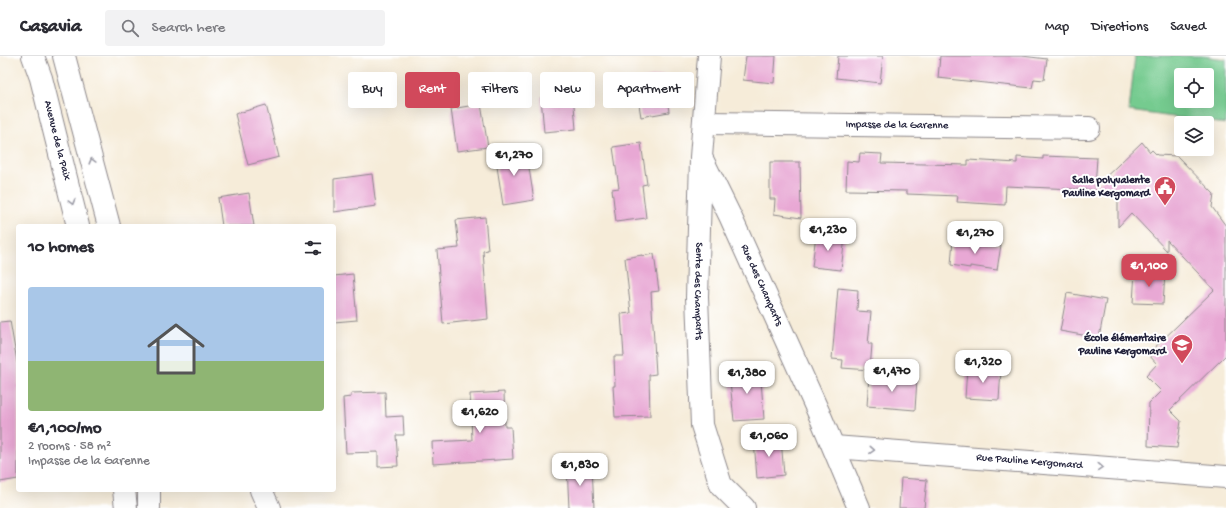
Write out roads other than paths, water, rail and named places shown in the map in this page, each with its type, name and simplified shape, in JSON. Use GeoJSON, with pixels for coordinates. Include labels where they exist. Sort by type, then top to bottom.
{"type":"FeatureCollection","features":[{"type":"Feature","properties":{"kind":"street","name":"Avenue de la Paix"},"geometry":{"type":"LineString","coordinates":[[33,56],[41,78],[78,224]]}},
{"type":"Feature","properties":{"kind":"street"},"geometry":{"type":"LineString","coordinates":[[64,56],[108,224]]}},
{"type":"Feature","properties":{"kind":"street"},"geometry":{"type":"LineString","coordinates":[[702,157],[709,56]]}},
{"type":"Feature","properties":{"kind":"street","name":"Impasse de la Garenne"},"geometry":{"type":"LineString","coordinates":[[705,123],[1089,128]]}},
{"type":"Feature","properties":{"kind":"street","name":"Rue des Champarts"},"geometry":{"type":"LineString","coordinates":[[702,157],[834,447],[859,508]]}},
{"type":"Feature","properties":{"kind":"street","name":"Sente des Champarts"},"geometry":{"type":"LineString","coordinates":[[702,157],[697,297],[702,425],[721,484],[744,508]]}},
{"type":"Feature","properties":{"kind":"street","name":"Rue Pauline Kergomard"},"geometry":{"type":"LineString","coordinates":[[834,447],[1226,477]]}},
{"type":"Feature","properties":{"kind":"street"},"geometry":{"type":"LineString","coordinates":[[124,492],[126,508]]}},
{"type":"Feature","properties":{"kind":"street"},"geometry":{"type":"LineString","coordinates":[[149,492],[149,508]]}},
{"type":"Feature","properties":{"kind":"street"},"geometry":{"type":"LineString","coordinates":[[262,492],[269,508]]}},
{"type":"Feature","properties":{"kind":"place","name":"Salle polyvalente Pauline Kergomard"},"geometry":{"type":"Point","coordinates":[1165,206]}},
{"type":"Feature","properties":{"kind":"place","name":"École élémentaire Pauline Kergomard"},"geometry":{"type":"Point","coordinates":[1182,364]}}]}
